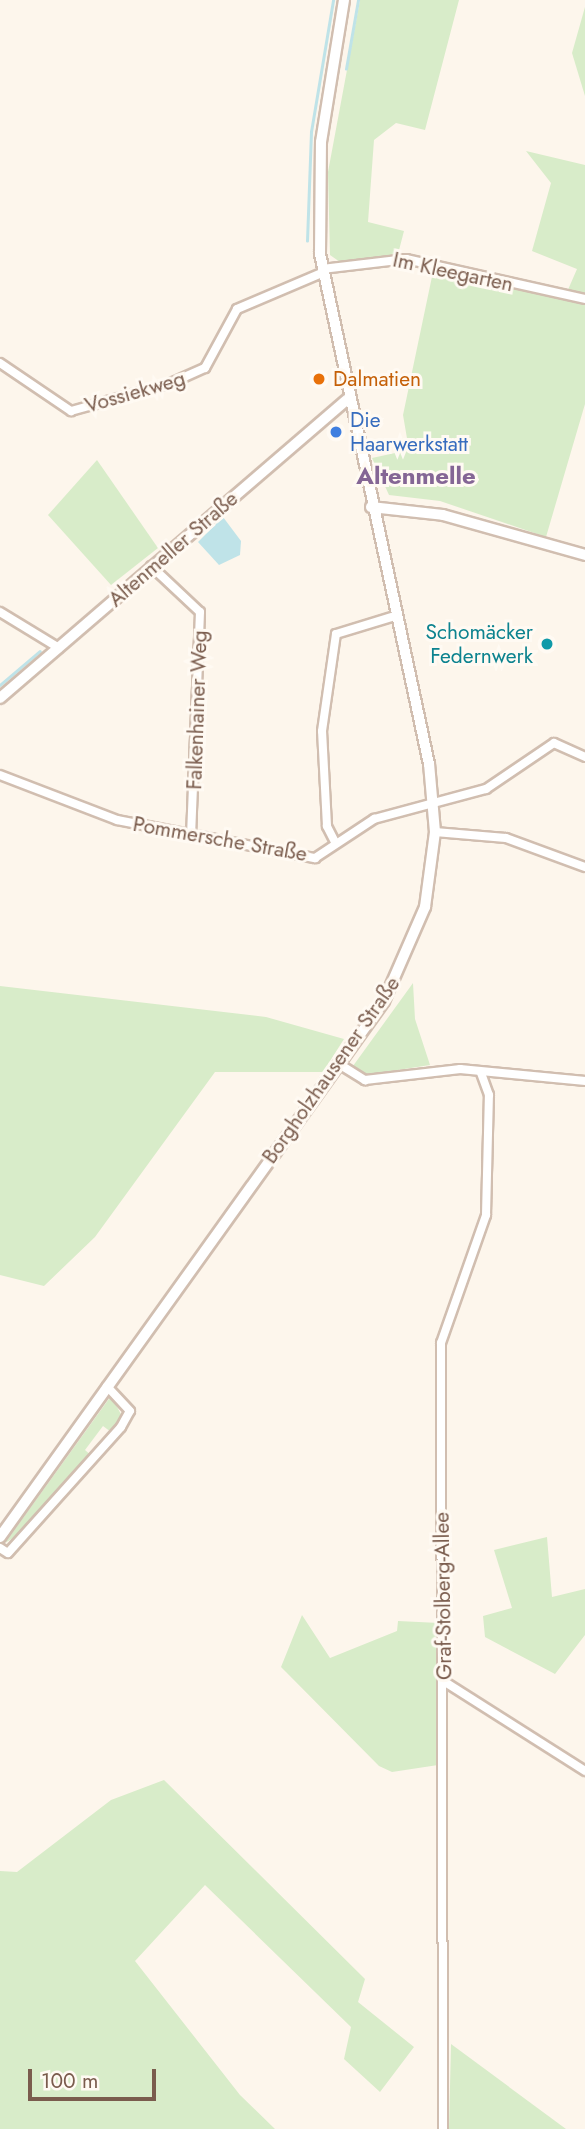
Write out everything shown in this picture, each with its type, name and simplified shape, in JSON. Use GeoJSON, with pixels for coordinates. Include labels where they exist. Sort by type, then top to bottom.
{"type":"FeatureCollection","features":[{"type":"Feature","properties":{"kind":"main road","name":"Borgholzhausener Straße"},"geometry":{"type":"LineString","coordinates":[[0,1537],[339,1064],[410,951],[425,907],[435,832],[434,800],[347,400],[322,271],[319,161],[344,0]]}},
{"type":"Feature","properties":{"kind":"main road","name":"Altenmeller Straße"},"geometry":{"type":"LineString","coordinates":[[0,698],[347,400]]}},
{"type":"Feature","properties":{"kind":"main road"},"geometry":{"type":"LineString","coordinates":[[372,507],[443,515],[585,555]]}},
{"type":"Feature","properties":{"kind":"street","name":"Im Kleegarten"},"geometry":{"type":"LineString","coordinates":[[322,271],[406,258],[585,299]]}},
{"type":"Feature","properties":{"kind":"street","name":"Vossiekweg"},"geometry":{"type":"LineString","coordinates":[[0,363],[71,411],[171,383],[214,359],[237,309],[322,271]]}},
{"type":"Feature","properties":{"kind":"street","name":"Falkenhainer Weg"},"geometry":{"type":"LineString","coordinates":[[151,566],[200,612],[191,833]]}},
{"type":"Feature","properties":{"kind":"street"},"geometry":{"type":"LineString","coordinates":[[0,612],[59,648]]}},
{"type":"Feature","properties":{"kind":"street"},"geometry":{"type":"LineString","coordinates":[[335,842],[327,827],[322,731],[336,634],[395,616]]}},
{"type":"Feature","properties":{"kind":"street","name":"Pommersche Straße"},"geometry":{"type":"LineString","coordinates":[[0,775],[117,820],[315,858],[335,842],[374,819],[434,800],[486,789],[554,743],[585,757]]}},
{"type":"Feature","properties":{"kind":"street"},"geometry":{"type":"LineString","coordinates":[[435,832],[506,838],[585,867]]}},
{"type":"Feature","properties":{"kind":"street"},"geometry":{"type":"LineString","coordinates":[[339,1064],[365,1080],[460,1069],[585,1081]]}},
{"type":"Feature","properties":{"kind":"street","name":"Graf-Stolberg-Allee"},"geometry":{"type":"LineString","coordinates":[[443,2129],[444,1682],[441,1343],[486,1215],[489,1096],[481,1073]]}},
{"type":"Feature","properties":{"kind":"street"},"geometry":{"type":"LineString","coordinates":[[0,1548],[8,1553],[121,1427],[130,1411],[107,1386]]}},
{"type":"Feature","properties":{"kind":"street"},"geometry":{"type":"LineString","coordinates":[[444,1682],[585,1771]]}},
{"type":"Feature","properties":{"kind":"green space"},"geometry":{"type":"Polygon","coordinates":[[[360,0],[459,0],[425,130],[396,123],[374,140],[368,222],[404,231],[398,254],[340,262],[330,255],[328,172],[360,0]]]}},
{"type":"Feature","properties":{"kind":"green space"},"geometry":{"type":"Polygon","coordinates":[[[585,7],[585,96],[572,53],[585,7]]]}},
{"type":"Feature","properties":{"kind":"green space"},"geometry":{"type":"Polygon","coordinates":[[[526,151],[585,165],[585,294],[567,292],[577,269],[532,251],[551,183],[526,151]]]}},
{"type":"Feature","properties":{"kind":"green space"},"geometry":{"type":"Polygon","coordinates":[[[434,267],[585,302],[585,404],[546,537],[440,501],[389,495],[372,458],[409,450],[403,415],[434,267]]]}},
{"type":"Feature","properties":{"kind":"green space"},"geometry":{"type":"Polygon","coordinates":[[[97,460],[158,548],[111,585],[48,515],[97,460]]]}},
{"type":"Feature","properties":{"kind":"green space"},"geometry":{"type":"Polygon","coordinates":[[[413,983],[415,1019],[430,1065],[366,1075],[353,1066],[413,983]]]}},
{"type":"Feature","properties":{"kind":"green space"},"geometry":{"type":"Polygon","coordinates":[[[0,986],[266,1017],[344,1039],[323,1072],[215,1072],[95,1237],[44,1286],[0,1275],[0,986]]]}},
{"type":"Feature","properties":{"kind":"green space"},"geometry":{"type":"Polygon","coordinates":[[[111,1396],[122,1416],[111,1432],[103,1426],[85,1450],[93,1457],[24,1531],[5,1543],[111,1396]]]}},
{"type":"Feature","properties":{"kind":"green space"},"geometry":{"type":"Polygon","coordinates":[[[547,1537],[552,1597],[585,1589],[585,1635],[555,1674],[485,1637],[483,1616],[512,1608],[494,1550],[547,1537]]]}},
{"type":"Feature","properties":{"kind":"green space"},"geometry":{"type":"Polygon","coordinates":[[[302,1615],[330,1658],[397,1631],[398,1621],[439,1623],[438,1765],[392,1772],[379,1766],[281,1667],[302,1615]]]}},
{"type":"Feature","properties":{"kind":"green space"},"geometry":{"type":"Polygon","coordinates":[[[164,1780],[365,1979],[358,2002],[414,2047],[380,2092],[344,2059],[351,2027],[205,1885],[135,1961],[240,2095],[275,2129],[0,2129],[0,1871],[17,1872],[111,1800],[164,1780]]]}},
{"type":"Feature","properties":{"kind":"green space"},"geometry":{"type":"Polygon","coordinates":[[[451,2044],[566,2129],[449,2129],[451,2044]]]}},
{"type":"Feature","properties":{"kind":"water"},"geometry":{"type":"Polygon","coordinates":[[[223,517],[241,541],[240,555],[219,565],[198,542],[223,517]]]}},
{"type":"Feature","properties":{"kind":"waterway"},"geometry":{"type":"LineString","coordinates":[[307,241],[311,132],[333,0]]}},
{"type":"Feature","properties":{"kind":"waterway"},"geometry":{"type":"LineString","coordinates":[[346,69],[358,0]]}},
{"type":"Feature","properties":{"kind":"waterway"},"geometry":{"type":"LineString","coordinates":[[0,685],[40,651]]}},
{"type":"Feature","properties":{"kind":"place","name":"Dalmatien"},"geometry":{"type":"Point","coordinates":[319,379]}},
{"type":"Feature","properties":{"kind":"place","name":"Die Haarwerkstatt"},"geometry":{"type":"Point","coordinates":[336,432]}},
{"type":"Feature","properties":{"kind":"place","name":"Schomäcker Federnwerk"},"geometry":{"type":"Point","coordinates":[547,644]}},
{"type":"Feature","properties":{"kind":"district","name":"Altenmelle"},"geometry":{"type":"Point","coordinates":[416,476]}}]}
